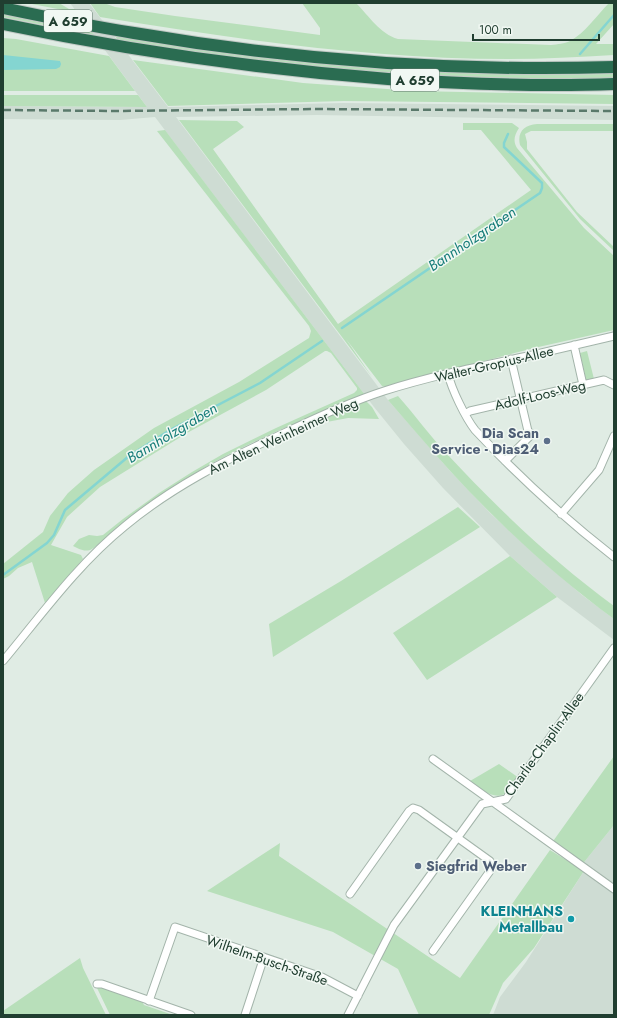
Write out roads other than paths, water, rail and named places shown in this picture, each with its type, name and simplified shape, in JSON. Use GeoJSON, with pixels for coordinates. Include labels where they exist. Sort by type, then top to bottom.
{"type":"FeatureCollection","features":[{"type":"Feature","properties":{"kind":"highway","name":"A 659"},"geometry":{"type":"LineString","coordinates":[[3,8],[134,33],[314,57],[432,66],[490,68],[614,67]]}},
{"type":"Feature","properties":{"kind":"highway","name":"A 659"},"geometry":{"type":"LineString","coordinates":[[3,24],[106,44],[192,58],[313,73],[430,82],[523,85],[614,84]]}},
{"type":"Feature","properties":{"kind":"highway"},"geometry":{"type":"LineString","coordinates":[[3,30],[21,28]]}},
{"type":"Feature","properties":{"kind":"street","name":"Walter-Gropius-Allee"},"geometry":{"type":"LineString","coordinates":[[375,395],[448,374],[614,336]]}},
{"type":"Feature","properties":{"kind":"street"},"geometry":{"type":"LineString","coordinates":[[574,345],[584,385]]}},
{"type":"Feature","properties":{"kind":"street"},"geometry":{"type":"LineString","coordinates":[[505,461],[532,434],[528,431],[511,359]]}},
{"type":"Feature","properties":{"kind":"street"},"geometry":{"type":"LineString","coordinates":[[448,374],[450,382],[465,414],[475,430],[505,461],[561,514],[614,557]]}},
{"type":"Feature","properties":{"kind":"street","name":"Adolf-Loos-Weg"},"geometry":{"type":"LineString","coordinates":[[465,414],[470,411],[604,380],[614,385]]}},
{"type":"Feature","properties":{"kind":"street","name":"Am Alten Weinheimer Weg"},"geometry":{"type":"LineString","coordinates":[[3,661],[64,586],[90,557],[125,526],[166,496],[209,470],[251,448],[312,420],[375,395]]}},
{"type":"Feature","properties":{"kind":"street"},"geometry":{"type":"LineString","coordinates":[[561,514],[599,470],[614,436]]}},
{"type":"Feature","properties":{"kind":"street","name":"Charlie-Chaplin-Allee"},"geometry":{"type":"LineString","coordinates":[[348,1015],[395,923],[482,804],[506,800],[614,648]]}},
{"type":"Feature","properties":{"kind":"street"},"geometry":{"type":"LineString","coordinates":[[433,759],[614,889]]}},
{"type":"Feature","properties":{"kind":"street"},"geometry":{"type":"LineString","coordinates":[[350,894],[409,811],[413,808],[419,810],[490,861],[492,866],[434,951]]}},
{"type":"Feature","properties":{"kind":"street","name":"Wilhelm-Busch-Straße"},"geometry":{"type":"LineString","coordinates":[[149,1001],[175,927],[322,977],[358,996]]}},
{"type":"Feature","properties":{"kind":"street"},"geometry":{"type":"LineString","coordinates":[[245,1015],[264,957]]}},
{"type":"Feature","properties":{"kind":"street"},"geometry":{"type":"LineString","coordinates":[[97,984],[102,984],[191,1015]]}},
{"type":"Feature","properties":{"kind":"water"},"geometry":{"type":"Polygon","coordinates":[[[3,55],[60,61],[61,64],[60,67],[56,69],[3,70],[3,55]]]}},
{"type":"Feature","properties":{"kind":"waterway","name":"Bannholzgraben"},"geometry":{"type":"LineString","coordinates":[[580,54],[614,15]]}},
{"type":"Feature","properties":{"kind":"waterway","name":"Bannholzgraben"},"geometry":{"type":"LineString","coordinates":[[342,328],[540,193],[542,183],[504,147],[508,134]]}},
{"type":"Feature","properties":{"kind":"waterway","name":"Bannholzgraben"},"geometry":{"type":"LineString","coordinates":[[3,575],[47,543],[54,535],[65,510],[129,456],[170,430],[260,383],[322,341]]}},
{"type":"Feature","properties":{"kind":"railway"},"geometry":{"type":"LineString","coordinates":[[3,110],[116,111],[316,109],[614,111]]}},
{"type":"Feature","properties":{"kind":"place","name":"Dia Scan Service - Dias24"},"geometry":{"type":"Point","coordinates":[547,441]}},
{"type":"Feature","properties":{"kind":"place","name":"Siegfrid Weber"},"geometry":{"type":"Point","coordinates":[418,866]}},
{"type":"Feature","properties":{"kind":"place","name":"KLEINHANS Metallbau"},"geometry":{"type":"Point","coordinates":[571,919]}}]}
